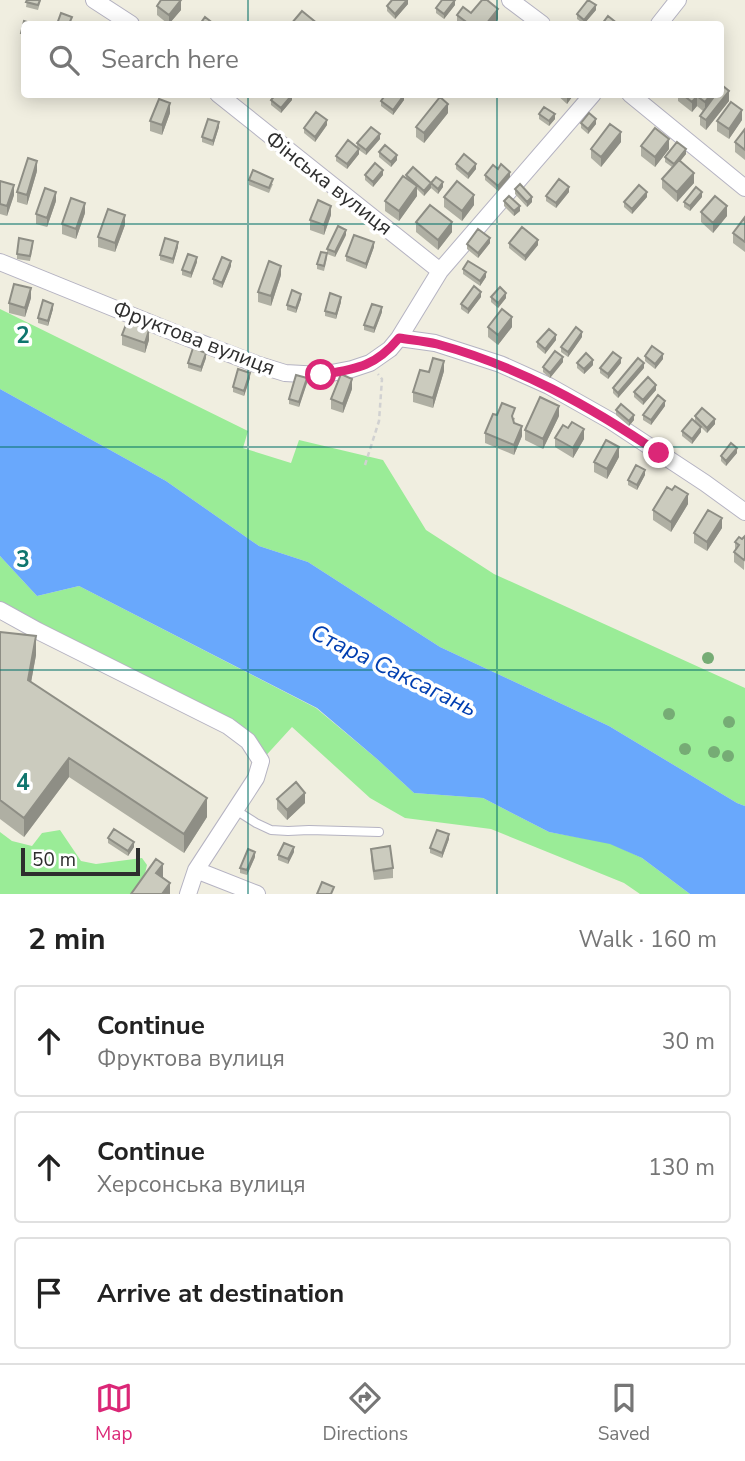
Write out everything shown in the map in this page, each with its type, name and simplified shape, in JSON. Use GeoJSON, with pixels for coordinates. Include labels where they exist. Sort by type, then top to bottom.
{"type":"FeatureCollection","features":[{"type":"Feature","properties":{"kind":"street"},"geometry":{"type":"LineString","coordinates":[[94,0],[126,21]]}},
{"type":"Feature","properties":{"kind":"street"},"geometry":{"type":"LineString","coordinates":[[510,0],[537,21]]}},
{"type":"Feature","properties":{"kind":"street"},"geometry":{"type":"LineString","coordinates":[[661,21],[678,0]]}},
{"type":"Feature","properties":{"kind":"street","name":"Фінська вулиця"},"geometry":{"type":"LineString","coordinates":[[223,98],[440,271]]}},
{"type":"Feature","properties":{"kind":"street"},"geometry":{"type":"LineString","coordinates":[[395,344],[440,271],[590,98]]}},
{"type":"Feature","properties":{"kind":"street"},"geometry":{"type":"LineString","coordinates":[[635,98],[745,188]]}},
{"type":"Feature","properties":{"kind":"street","name":"Фруктова вулиця"},"geometry":{"type":"LineString","coordinates":[[0,262],[180,335],[285,373],[321,375],[352,369],[370,363],[395,344]]}},
{"type":"Feature","properties":{"kind":"street"},"geometry":{"type":"LineString","coordinates":[[395,344],[435,343],[500,364],[549,387],[611,421],[745,512]]}},
{"type":"Feature","properties":{"kind":"street"},"geometry":{"type":"LineString","coordinates":[[0,610],[228,726],[248,741],[261,761],[256,778],[196,870],[188,894]]}},
{"type":"Feature","properties":{"kind":"street"},"geometry":{"type":"LineString","coordinates":[[196,870],[257,894]]}},
{"type":"Feature","properties":{"kind":"lane"},"geometry":{"type":"LineString","coordinates":[[234,809],[271,830],[379,832]]}},
{"type":"Feature","properties":{"kind":"path"},"geometry":{"type":"LineString","coordinates":[[365,465],[379,421],[382,379],[370,363]]}},
{"type":"Feature","properties":{"kind":"green space"},"geometry":{"type":"Polygon","coordinates":[[[0,309],[248,431],[243,448],[291,463],[299,440],[383,460],[426,530],[494,574],[745,688],[745,806],[609,726],[440,647],[308,562],[259,546],[166,481],[0,389],[0,309]]]}},
{"type":"Feature","properties":{"kind":"green space"},"geometry":{"type":"Polygon","coordinates":[[[0,556],[37,596],[79,586],[316,708],[414,793],[483,798],[549,832],[610,843],[642,858],[690,894],[640,894],[624,883],[491,829],[405,818],[370,798],[292,727],[261,761],[248,741],[0,610],[0,556]]]}},
{"type":"Feature","properties":{"kind":"green space"},"geometry":{"type":"Polygon","coordinates":[[[60,830],[81,861],[96,864],[142,858],[147,865],[143,882],[132,894],[0,894],[0,832],[12,841],[32,846],[42,833],[60,830]]]}},
{"type":"Feature","properties":{"kind":"water","name":"Стара Саксагань"},"geometry":{"type":"Polygon","coordinates":[[[0,389],[166,481],[259,546],[308,562],[440,647],[609,726],[745,806],[745,894],[690,894],[642,858],[610,844],[549,832],[483,798],[414,793],[317,708],[79,586],[37,596],[0,556],[0,389]]]}},
{"type":"Feature","properties":{"kind":"building"},"geometry":{"type":"Polygon","coordinates":[[[40,0],[38,5],[26,2],[40,0]]]}},
{"type":"Feature","properties":{"kind":"building"},"geometry":{"type":"Polygon","coordinates":[[[161,0],[181,0],[169,15],[157,6],[161,0]]]}},
{"type":"Feature","properties":{"kind":"building"},"geometry":{"type":"Polygon","coordinates":[[[392,0],[407,0],[395,14],[387,6],[392,0]]]}},
{"type":"Feature","properties":{"kind":"building"},"geometry":{"type":"Polygon","coordinates":[[[442,0],[455,0],[444,14],[436,8],[442,0]]]}},
{"type":"Feature","properties":{"kind":"building"},"geometry":{"type":"Polygon","coordinates":[[[482,0],[487,0],[498,9],[488,21],[465,21],[457,15],[463,7],[471,13],[482,0]]]}},
{"type":"Feature","properties":{"kind":"building"},"geometry":{"type":"Polygon","coordinates":[[[588,0],[596,5],[584,20],[577,14],[588,0]]]}},
{"type":"Feature","properties":{"kind":"building"},"geometry":{"type":"Polygon","coordinates":[[[302,11],[314,21],[294,21],[302,11]]]}},
{"type":"Feature","properties":{"kind":"building"},"geometry":{"type":"Polygon","coordinates":[[[61,13],[72,17],[70,21],[58,21],[61,13]]]}},
{"type":"Feature","properties":{"kind":"building"},"geometry":{"type":"Polygon","coordinates":[[[273,98],[289,98],[281,108],[271,100],[273,98]]]}},
{"type":"Feature","properties":{"kind":"building"},"geometry":{"type":"Polygon","coordinates":[[[383,98],[402,98],[393,110],[381,101],[383,98]]]}},
{"type":"Feature","properties":{"kind":"building"},"geometry":{"type":"Polygon","coordinates":[[[439,98],[448,104],[424,133],[416,127],[439,98]]]}},
{"type":"Feature","properties":{"kind":"building"},"geometry":{"type":"Polygon","coordinates":[[[713,98],[723,98],[706,120],[700,116],[713,98]]]}},
{"type":"Feature","properties":{"kind":"building"},"geometry":{"type":"Polygon","coordinates":[[[159,99],[170,103],[162,125],[150,121],[159,99]]]}},
{"type":"Feature","properties":{"kind":"building"},"geometry":{"type":"Polygon","coordinates":[[[731,102],[742,110],[729,129],[717,121],[731,102]]]}},
{"type":"Feature","properties":{"kind":"building"},"geometry":{"type":"Polygon","coordinates":[[[544,107],[555,114],[549,121],[539,114],[544,107]]]}},
{"type":"Feature","properties":{"kind":"building"},"geometry":{"type":"Polygon","coordinates":[[[316,112],[327,120],[315,137],[304,128],[316,112]]]}},
{"type":"Feature","properties":{"kind":"building"},"geometry":{"type":"Polygon","coordinates":[[[589,113],[596,119],[588,129],[581,123],[589,113]]]}},
{"type":"Feature","properties":{"kind":"building"},"geometry":{"type":"Polygon","coordinates":[[[208,119],[219,122],[213,141],[202,137],[208,119]]]}},
{"type":"Feature","properties":{"kind":"building"},"geometry":{"type":"Polygon","coordinates":[[[610,124],[621,132],[601,157],[591,149],[610,124]]]}},
{"type":"Feature","properties":{"kind":"building"},"geometry":{"type":"Polygon","coordinates":[[[371,127],[380,134],[366,150],[357,143],[371,127]]]}},
{"type":"Feature","properties":{"kind":"building"},"geometry":{"type":"Polygon","coordinates":[[[655,128],[669,139],[655,157],[641,146],[655,128]]]}},
{"type":"Feature","properties":{"kind":"building"},"geometry":{"type":"Polygon","coordinates":[[[745,129],[745,150],[735,142],[745,129]]]}},
{"type":"Feature","properties":{"kind":"building"},"geometry":{"type":"Polygon","coordinates":[[[348,140],[359,149],[347,164],[336,156],[348,140]]]}},
{"type":"Feature","properties":{"kind":"building"},"geometry":{"type":"Polygon","coordinates":[[[677,142],[686,149],[674,164],[665,157],[677,142]]]}},
{"type":"Feature","properties":{"kind":"building"},"geometry":{"type":"Polygon","coordinates":[[[385,145],[397,155],[391,162],[379,152],[385,145]]]}},
{"type":"Feature","properties":{"kind":"building"},"geometry":{"type":"Polygon","coordinates":[[[464,154],[476,164],[468,174],[456,164],[464,154]]]}},
{"type":"Feature","properties":{"kind":"building"},"geometry":{"type":"Polygon","coordinates":[[[28,158],[37,161],[27,195],[17,192],[28,158]]]}},
{"type":"Feature","properties":{"kind":"building"},"geometry":{"type":"Polygon","coordinates":[[[679,160],[694,173],[677,192],[662,179],[679,160]]]}},
{"type":"Feature","properties":{"kind":"building"},"geometry":{"type":"Polygon","coordinates":[[[375,163],[383,170],[373,182],[365,175],[375,163]]]}},
{"type":"Feature","properties":{"kind":"building"},"geometry":{"type":"Polygon","coordinates":[[[501,164],[510,172],[498,186],[485,175],[493,165],[498,169],[501,164]]]}},
{"type":"Feature","properties":{"kind":"building"},"geometry":{"type":"Polygon","coordinates":[[[413,167],[431,183],[424,191],[406,175],[413,167]]]}},
{"type":"Feature","properties":{"kind":"building"},"geometry":{"type":"Polygon","coordinates":[[[253,170],[273,179],[269,188],[249,180],[253,170]]]}},
{"type":"Feature","properties":{"kind":"building"},"geometry":{"type":"Polygon","coordinates":[[[403,176],[417,186],[399,211],[385,201],[403,176]]]}},
{"type":"Feature","properties":{"kind":"building"},"geometry":{"type":"Polygon","coordinates":[[[436,177],[443,182],[438,189],[431,183],[436,177]]]}},
{"type":"Feature","properties":{"kind":"building"},"geometry":{"type":"Polygon","coordinates":[[[559,179],[569,187],[556,203],[546,196],[559,179]]]}},
{"type":"Feature","properties":{"kind":"building"},"geometry":{"type":"Polygon","coordinates":[[[0,181],[14,185],[7,206],[0,204],[0,181]]]}},
{"type":"Feature","properties":{"kind":"building"},"geometry":{"type":"Polygon","coordinates":[[[457,181],[474,195],[462,211],[444,197],[457,181]]]}},
{"type":"Feature","properties":{"kind":"building"},"geometry":{"type":"Polygon","coordinates":[[[520,184],[532,197],[527,202],[515,189],[520,184]]]}},
{"type":"Feature","properties":{"kind":"building"},"geometry":{"type":"Polygon","coordinates":[[[639,185],[647,192],[632,209],[624,202],[639,185]]]}},
{"type":"Feature","properties":{"kind":"building"},"geometry":{"type":"Polygon","coordinates":[[[696,187],[702,192],[690,206],[684,202],[696,187]]]}},
{"type":"Feature","properties":{"kind":"building"},"geometry":{"type":"Polygon","coordinates":[[[45,188],[56,192],[47,218],[36,214],[45,188]]]}},
{"type":"Feature","properties":{"kind":"building"},"geometry":{"type":"Polygon","coordinates":[[[509,196],[520,206],[514,211],[504,201],[509,196]]]}},
{"type":"Feature","properties":{"kind":"building"},"geometry":{"type":"Polygon","coordinates":[[[715,196],[727,206],[713,223],[701,212],[715,196]]]}},
{"type":"Feature","properties":{"kind":"building"},"geometry":{"type":"Polygon","coordinates":[[[71,198],[85,203],[76,229],[62,224],[71,198]]]}},
{"type":"Feature","properties":{"kind":"building"},"geometry":{"type":"Polygon","coordinates":[[[318,200],[331,206],[324,225],[310,220],[318,200]]]}},
{"type":"Feature","properties":{"kind":"building"},"geometry":{"type":"Polygon","coordinates":[[[430,205],[452,222],[438,240],[416,222],[430,205]]]}},
{"type":"Feature","properties":{"kind":"building"},"geometry":{"type":"Polygon","coordinates":[[[108,209],[125,215],[115,243],[98,237],[108,209]]]}},
{"type":"Feature","properties":{"kind":"building"},"geometry":{"type":"Polygon","coordinates":[[[745,217],[745,242],[733,233],[745,217]]]}},
{"type":"Feature","properties":{"kind":"building"},"geometry":{"type":"Polygon","coordinates":[[[338,226],[346,230],[335,252],[327,249],[338,226]]]}},
{"type":"Feature","properties":{"kind":"building"},"geometry":{"type":"Polygon","coordinates":[[[522,227],[538,240],[525,256],[509,243],[522,227]]]}},
{"type":"Feature","properties":{"kind":"building"},"geometry":{"type":"Polygon","coordinates":[[[478,229],[490,238],[478,253],[467,244],[478,229]]]}},
{"type":"Feature","properties":{"kind":"building"},"geometry":{"type":"Polygon","coordinates":[[[354,235],[374,242],[366,264],[346,256],[354,235]]]}},
{"type":"Feature","properties":{"kind":"building"},"geometry":{"type":"Polygon","coordinates":[[[19,238],[33,241],[30,256],[17,254],[19,238]]]}},
{"type":"Feature","properties":{"kind":"building"},"geometry":{"type":"Polygon","coordinates":[[[165,238],[178,242],[173,259],[160,255],[165,238]]]}},
{"type":"Feature","properties":{"kind":"building"},"geometry":{"type":"Polygon","coordinates":[[[321,252],[327,253],[324,266],[317,264],[321,252]]]}},
{"type":"Feature","properties":{"kind":"building"},"geometry":{"type":"Polygon","coordinates":[[[188,254],[197,257],[191,273],[182,270],[188,254]]]}},
{"type":"Feature","properties":{"kind":"building"},"geometry":{"type":"Polygon","coordinates":[[[222,257],[231,261],[222,283],[213,279],[222,257]]]}},
{"type":"Feature","properties":{"kind":"building"},"geometry":{"type":"Polygon","coordinates":[[[269,261],[281,266],[271,296],[258,292],[269,261]]]}},
{"type":"Feature","properties":{"kind":"building"},"geometry":{"type":"Polygon","coordinates":[[[468,261],[486,272],[480,281],[463,269],[468,261]]]}},
{"type":"Feature","properties":{"kind":"building"},"geometry":{"type":"Polygon","coordinates":[[[14,284],[31,288],[25,308],[9,303],[14,284]]]}},
{"type":"Feature","properties":{"kind":"building"},"geometry":{"type":"Polygon","coordinates":[[[474,286],[481,292],[468,309],[461,304],[474,286]]]}},
{"type":"Feature","properties":{"kind":"building"},"geometry":{"type":"Polygon","coordinates":[[[500,287],[506,293],[498,303],[491,297],[500,287]]]}},
{"type":"Feature","properties":{"kind":"building"},"geometry":{"type":"Polygon","coordinates":[[[292,290],[301,294],[296,308],[287,305],[292,290]]]}},
{"type":"Feature","properties":{"kind":"building"},"geometry":{"type":"Polygon","coordinates":[[[330,293],[341,297],[336,314],[325,311],[330,293]]]}},
{"type":"Feature","properties":{"kind":"building"},"geometry":{"type":"Polygon","coordinates":[[[43,300],[53,304],[48,321],[38,318],[43,300]]]}},
{"type":"Feature","properties":{"kind":"building"},"geometry":{"type":"Polygon","coordinates":[[[372,304],[382,307],[374,328],[364,325],[372,304]]]}},
{"type":"Feature","properties":{"kind":"building"},"geometry":{"type":"Polygon","coordinates":[[[502,309],[512,317],[498,335],[488,327],[502,309]]]}},
{"type":"Feature","properties":{"kind":"building"},"geometry":{"type":"Polygon","coordinates":[[[127,322],[149,330],[145,343],[122,335],[127,322]]]}},
{"type":"Feature","properties":{"kind":"building"},"geometry":{"type":"Polygon","coordinates":[[[576,327],[582,332],[568,352],[561,347],[576,327]]]}},
{"type":"Feature","properties":{"kind":"building"},"geometry":{"type":"Polygon","coordinates":[[[549,329],[556,335],[545,349],[537,342],[549,329]]]}},
{"type":"Feature","properties":{"kind":"building"},"geometry":{"type":"Polygon","coordinates":[[[652,346],[663,354],[655,364],[645,356],[652,346]]]}},
{"type":"Feature","properties":{"kind":"building"},"geometry":{"type":"Polygon","coordinates":[[[193,348],[206,353],[201,367],[188,363],[193,348]]]}},
{"type":"Feature","properties":{"kind":"building"},"geometry":{"type":"Polygon","coordinates":[[[555,351],[563,357],[550,373],[543,367],[555,351]]]}},
{"type":"Feature","properties":{"kind":"building"},"geometry":{"type":"Polygon","coordinates":[[[613,352],[621,358],[608,374],[600,368],[613,352]]]}},
{"type":"Feature","properties":{"kind":"building"},"geometry":{"type":"Polygon","coordinates":[[[586,353],[593,360],[584,369],[577,363],[586,353]]]}},
{"type":"Feature","properties":{"kind":"building"},"geometry":{"type":"Polygon","coordinates":[[[433,358],[444,361],[433,398],[413,392],[420,370],[429,372],[433,358]]]}},
{"type":"Feature","properties":{"kind":"building"},"geometry":{"type":"Polygon","coordinates":[[[638,358],[644,363],[618,393],[613,388],[638,358]]]}},
{"type":"Feature","properties":{"kind":"building"},"geometry":{"type":"Polygon","coordinates":[[[238,369],[250,373],[244,391],[233,387],[238,369]]]}},
{"type":"Feature","properties":{"kind":"building"},"geometry":{"type":"Polygon","coordinates":[[[341,374],[352,379],[343,404],[331,399],[341,374]]]}},
{"type":"Feature","properties":{"kind":"building"},"geometry":{"type":"Polygon","coordinates":[[[296,375],[307,378],[299,402],[289,399],[296,375]]]}},
{"type":"Feature","properties":{"kind":"building"},"geometry":{"type":"Polygon","coordinates":[[[648,377],[656,385],[643,400],[634,392],[648,377]]]}},
{"type":"Feature","properties":{"kind":"building"},"geometry":{"type":"Polygon","coordinates":[[[658,395],[665,401],[651,420],[643,415],[658,395]]]}},
{"type":"Feature","properties":{"kind":"building"},"geometry":{"type":"Polygon","coordinates":[[[540,397],[559,406],[543,439],[525,430],[540,397]]]}},
{"type":"Feature","properties":{"kind":"building"},"geometry":{"type":"Polygon","coordinates":[[[502,403],[515,408],[512,416],[514,423],[522,426],[514,445],[485,433],[493,414],[497,415],[502,403]]]}},
{"type":"Feature","properties":{"kind":"building"},"geometry":{"type":"Polygon","coordinates":[[[621,404],[634,415],[629,421],[616,410],[621,404]]]}},
{"type":"Feature","properties":{"kind":"building"},"geometry":{"type":"Polygon","coordinates":[[[702,408],[715,419],[707,428],[695,416],[702,408]]]}},
{"type":"Feature","properties":{"kind":"building"},"geometry":{"type":"Polygon","coordinates":[[[692,419],[701,427],[692,439],[682,431],[692,419]]]}},
{"type":"Feature","properties":{"kind":"building"},"geometry":{"type":"Polygon","coordinates":[[[572,422],[584,429],[573,448],[555,438],[563,425],[568,428],[572,422]]]}},
{"type":"Feature","properties":{"kind":"building"},"geometry":{"type":"Polygon","coordinates":[[[606,440],[619,447],[607,469],[594,462],[606,440]]]}},
{"type":"Feature","properties":{"kind":"building"},"geometry":{"type":"Polygon","coordinates":[[[731,443],[737,448],[726,461],[721,456],[731,443]]]}},
{"type":"Feature","properties":{"kind":"building"},"geometry":{"type":"Polygon","coordinates":[[[636,465],[645,470],[637,485],[628,480],[636,465]]]}},
{"type":"Feature","properties":{"kind":"building"},"geometry":{"type":"Polygon","coordinates":[[[675,486],[688,494],[671,522],[653,510],[667,487],[672,490],[675,486]]]}},
{"type":"Feature","properties":{"kind":"building"},"geometry":{"type":"Polygon","coordinates":[[[708,510],[722,518],[707,542],[694,533],[708,510]]]}},
{"type":"Feature","properties":{"kind":"building"},"geometry":{"type":"Polygon","coordinates":[[[745,536],[744,560],[734,552],[739,545],[735,542],[739,537],[742,539],[745,536]]]}},
{"type":"Feature","properties":{"kind":"building"},"geometry":{"type":"Polygon","coordinates":[[[0,632],[36,636],[28,680],[207,798],[184,834],[69,758],[24,818],[0,800],[0,632]]]}},
{"type":"Feature","properties":{"kind":"building"},"geometry":{"type":"Polygon","coordinates":[[[296,782],[305,793],[287,810],[277,799],[296,782]]]}},
{"type":"Feature","properties":{"kind":"building"},"geometry":{"type":"Polygon","coordinates":[[[114,829],[134,842],[128,851],[108,838],[114,829]]]}},
{"type":"Feature","properties":{"kind":"building"},"geometry":{"type":"Polygon","coordinates":[[[437,830],[449,834],[442,853],[430,848],[437,830]]]}},
{"type":"Feature","properties":{"kind":"building"},"geometry":{"type":"Polygon","coordinates":[[[284,843],[294,847],[288,859],[278,855],[284,843]]]}},
{"type":"Feature","properties":{"kind":"building"},"geometry":{"type":"Polygon","coordinates":[[[390,846],[393,868],[374,871],[371,849],[390,846]]]}},
{"type":"Feature","properties":{"kind":"building"},"geometry":{"type":"Polygon","coordinates":[[[248,849],[255,852],[247,870],[240,868],[248,849]]]}},
{"type":"Feature","properties":{"kind":"building"},"geometry":{"type":"Polygon","coordinates":[[[156,859],[163,864],[156,873],[170,883],[162,894],[131,894],[156,859]]]}},
{"type":"Feature","properties":{"kind":"building"},"geometry":{"type":"Polygon","coordinates":[[[322,882],[334,887],[331,894],[317,894],[322,882]]]}},
{"type":"Feature","properties":{"kind":"route"},"geometry":{"type":"LineString","coordinates":[[321,375],[370,363],[380,358],[399,338],[435,343],[500,364],[549,387],[611,421],[659,453]]}}]}
